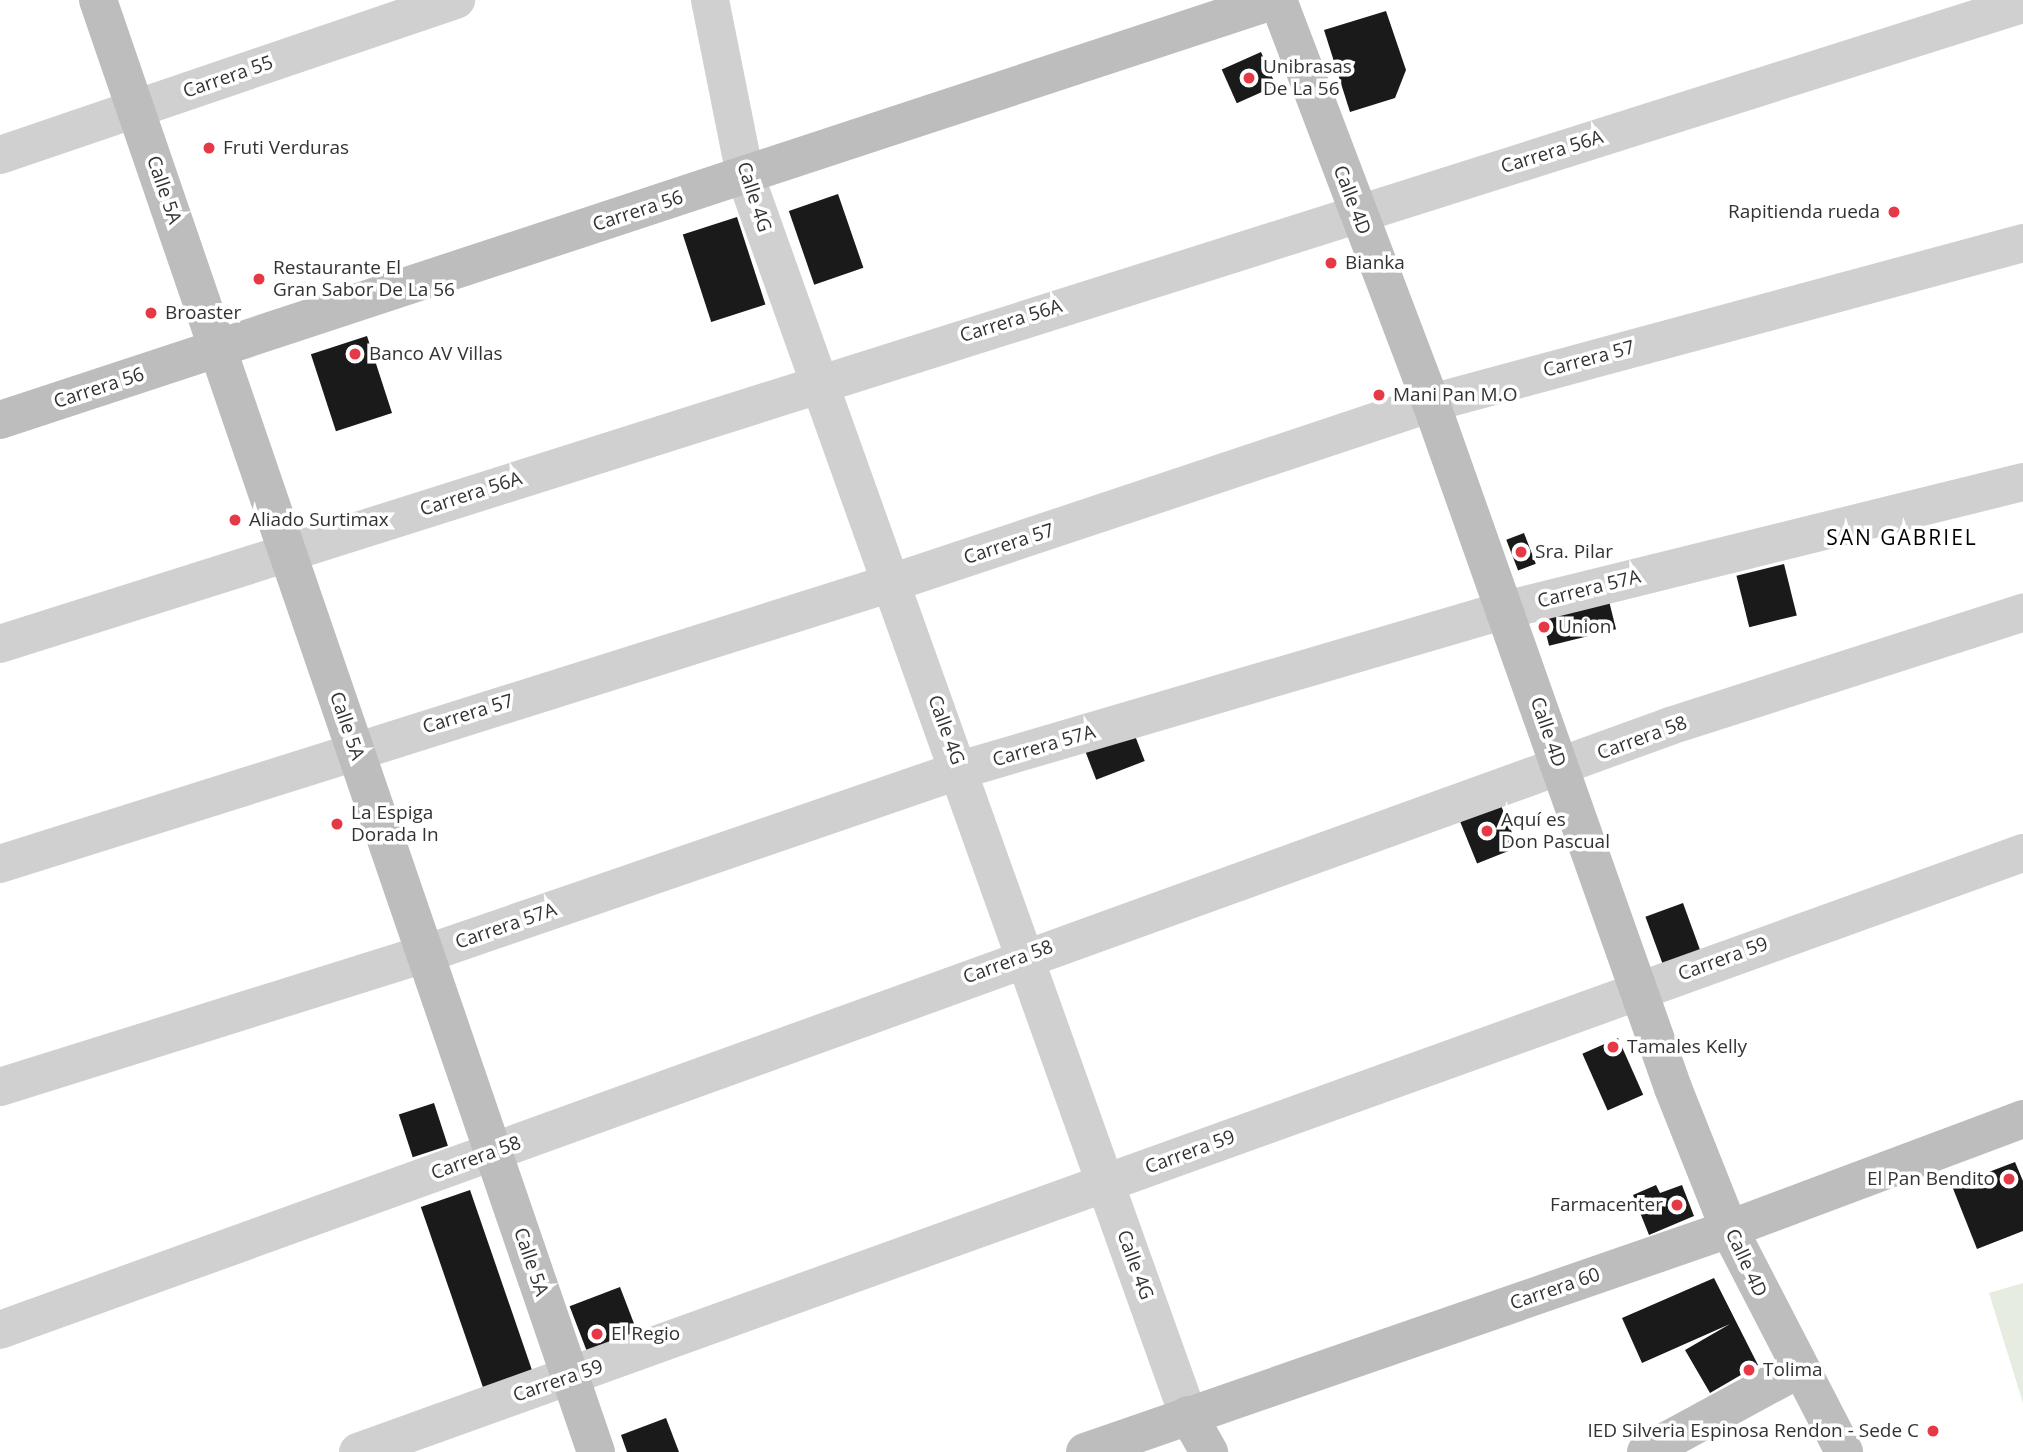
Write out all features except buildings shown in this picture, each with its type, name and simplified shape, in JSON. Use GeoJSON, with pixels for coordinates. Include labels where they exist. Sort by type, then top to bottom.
{"type":"FeatureCollection","features":[{"type":"Feature","properties":{"kind":"street","name":"Calle 5A"},"geometry":{"type":"LineString","coordinates":[[98,0],[596,1452]]}},
{"type":"Feature","properties":{"kind":"street","name":"Carrera 55"},"geometry":{"type":"LineString","coordinates":[[0,155],[456,0]]}},
{"type":"Feature","properties":{"kind":"street","name":"Calle 4G"},"geometry":{"type":"LineString","coordinates":[[710,0],[745,175],[960,770],[1188,1415],[1209,1452]]}},
{"type":"Feature","properties":{"kind":"street","name":"Carrera 56"},"geometry":{"type":"LineString","coordinates":[[0,420],[1276,0]]}},
{"type":"Feature","properties":{"kind":"street","name":"Calle 4D"},"geometry":{"type":"LineString","coordinates":[[1276,0],[1431,403],[1638,989],[1730,1230],[1797,1370],[1844,1452]]}},
{"type":"Feature","properties":{"kind":"street","name":"Carrera 56A"},"geometry":{"type":"LineString","coordinates":[[0,644],[818,382],[2023,4]]}},
{"type":"Feature","properties":{"kind":"street","name":"Carrera 57"},"geometry":{"type":"LineString","coordinates":[[0,864],[891,583],[1431,403],[2023,243]]}},
{"type":"Feature","properties":{"kind":"street","name":"Carrera 57A"},"geometry":{"type":"LineString","coordinates":[[0,1087],[425,954],[960,770],[1505,610],[2023,482]]}},
{"type":"Feature","properties":{"kind":"street","name":"Carrera 58"},"geometry":{"type":"LineString","coordinates":[[0,1330],[1025,956],[1560,768],[1670,726],[2023,612]]}},
{"type":"Feature","properties":{"kind":"street","name":"Carrera 59"},"geometry":{"type":"LineString","coordinates":[[358,1452],[1638,989],[2023,853]]}},
{"type":"Feature","properties":{"kind":"street","name":"Carrera 60"},"geometry":{"type":"LineString","coordinates":[[1085,1452],[1730,1230],[2023,1119]]}},
{"type":"Feature","properties":{"kind":"street"},"geometry":{"type":"LineString","coordinates":[[1646,1452],[1797,1370]]}},
{"type":"Feature","properties":{"kind":"shaded area"},"geometry":{"type":"Polygon","coordinates":[[[2023,1283],[2023,1403],[1989,1293],[2023,1283]]]}},
{"type":"Feature","properties":{"kind":"place","name":"Unibrasas De La 56"},"geometry":{"type":"Point","coordinates":[1249,78]}},
{"type":"Feature","properties":{"kind":"place","name":"Fruti Verduras"},"geometry":{"type":"Point","coordinates":[209,148]}},
{"type":"Feature","properties":{"kind":"place","name":"Rapitienda rueda"},"geometry":{"type":"Point","coordinates":[1894,212]}},
{"type":"Feature","properties":{"kind":"place","name":"Bianka"},"geometry":{"type":"Point","coordinates":[1331,263]}},
{"type":"Feature","properties":{"kind":"place","name":"Restaurante El Gran Sabor De La 56"},"geometry":{"type":"Point","coordinates":[259,279]}},
{"type":"Feature","properties":{"kind":"place","name":"Broaster"},"geometry":{"type":"Point","coordinates":[151,313]}},
{"type":"Feature","properties":{"kind":"place","name":"Banco AV Villas"},"geometry":{"type":"Point","coordinates":[355,354]}},
{"type":"Feature","properties":{"kind":"place","name":"Mani Pan M.O"},"geometry":{"type":"Point","coordinates":[1379,395]}},
{"type":"Feature","properties":{"kind":"place","name":"Aliado Surtimax"},"geometry":{"type":"Point","coordinates":[235,520]}},
{"type":"Feature","properties":{"kind":"place","name":"Sra. Pilar"},"geometry":{"type":"Point","coordinates":[1521,552]}},
{"type":"Feature","properties":{"kind":"place","name":"Union"},"geometry":{"type":"Point","coordinates":[1544,627]}},
{"type":"Feature","properties":{"kind":"place","name":"La Espiga Dorada In"},"geometry":{"type":"Point","coordinates":[337,824]}},
{"type":"Feature","properties":{"kind":"place","name":"Aquí es Don Pascual"},"geometry":{"type":"Point","coordinates":[1487,831]}},
{"type":"Feature","properties":{"kind":"place","name":"Tamales Kelly"},"geometry":{"type":"Point","coordinates":[1613,1047]}},
{"type":"Feature","properties":{"kind":"place","name":"El Pan Bendito"},"geometry":{"type":"Point","coordinates":[2009,1179]}},
{"type":"Feature","properties":{"kind":"place","name":"Farmacenter"},"geometry":{"type":"Point","coordinates":[1677,1205]}},
{"type":"Feature","properties":{"kind":"place","name":"El Regio"},"geometry":{"type":"Point","coordinates":[597,1334]}},
{"type":"Feature","properties":{"kind":"place","name":"Tolima"},"geometry":{"type":"Point","coordinates":[1749,1370]}},
{"type":"Feature","properties":{"kind":"place","name":"IED Silveria Espinosa Rendon - Sede C"},"geometry":{"type":"Point","coordinates":[1933,1431]}},
{"type":"Feature","properties":{"kind":"district","name":"SAN GABRIEL"},"geometry":{"type":"Point","coordinates":[1902,537]}}]}
